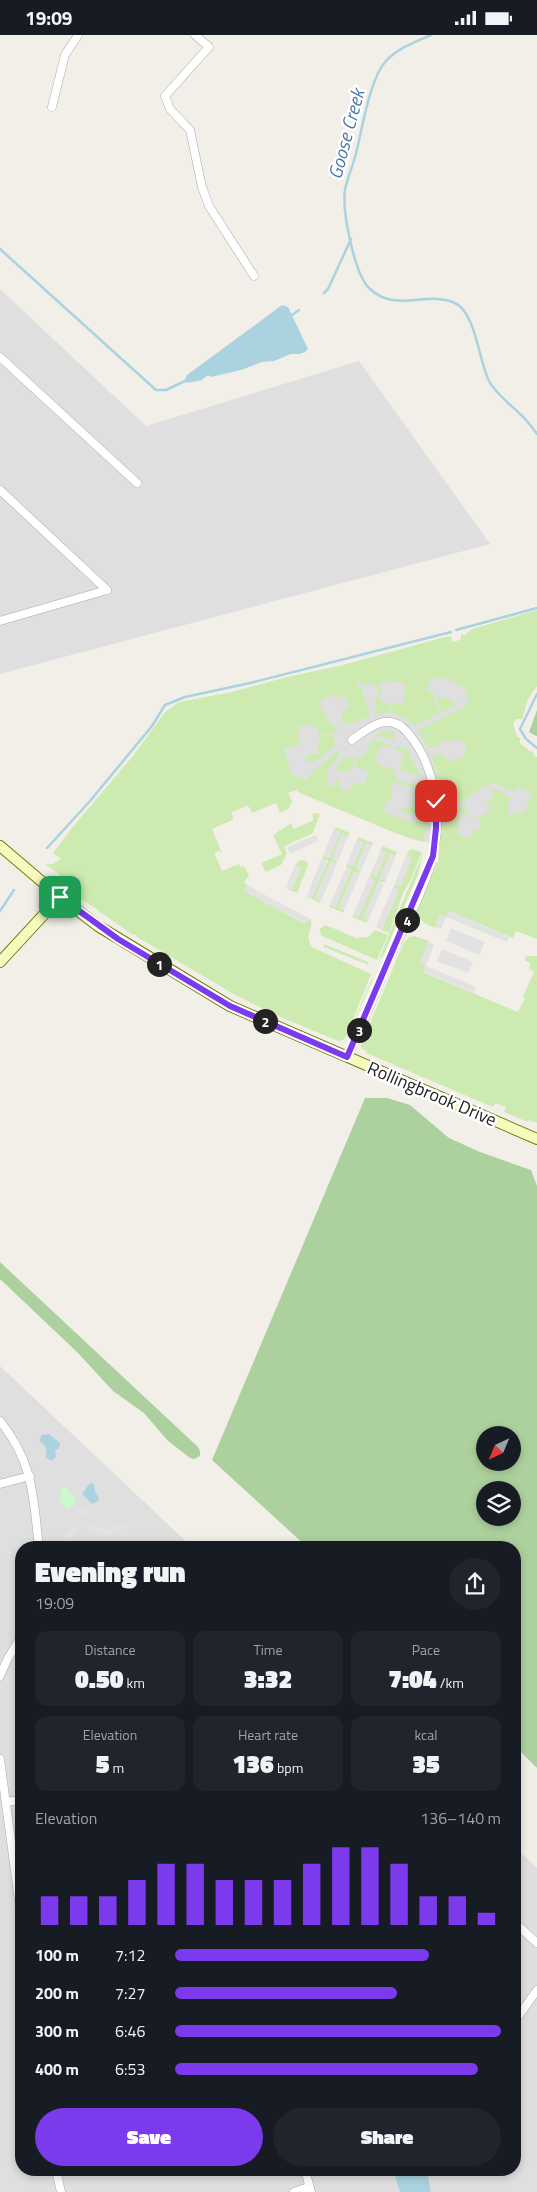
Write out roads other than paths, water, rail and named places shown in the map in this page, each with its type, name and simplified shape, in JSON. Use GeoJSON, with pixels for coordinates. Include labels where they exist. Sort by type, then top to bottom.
{"type":"FeatureCollection","features":[{"type":"Feature","properties":{"kind":"main road","name":"Rollingbrook Drive"},"geometry":{"type":"LineString","coordinates":[[2,852],[118,939],[230,1006],[537,1139]]}},
{"type":"Feature","properties":{"kind":"main road"},"geometry":{"type":"LineString","coordinates":[[0,963],[60,897]]}},
{"type":"Feature","properties":{"kind":"street"},"geometry":{"type":"LineString","coordinates":[[52,107],[63,62],[78,35]]}},
{"type":"Feature","properties":{"kind":"street"},"geometry":{"type":"LineString","coordinates":[[195,35],[209,47],[166,96],[170,109],[190,129],[202,187],[209,206],[254,276]]}},
{"type":"Feature","properties":{"kind":"street"},"geometry":{"type":"LineString","coordinates":[[0,357],[137,483]]}},
{"type":"Feature","properties":{"kind":"street"},"geometry":{"type":"LineString","coordinates":[[0,490],[107,590],[0,621]]}},
{"type":"Feature","properties":{"kind":"street"},"geometry":{"type":"LineString","coordinates":[[347,1057],[424,881],[435,849],[436,828],[436,801],[429,773],[419,749],[404,728],[386,721],[376,723],[352,740]]}},
{"type":"Feature","properties":{"kind":"street"},"geometry":{"type":"LineString","coordinates":[[0,1421],[18,1446],[30,1476],[39,1541]]}},
{"type":"Feature","properties":{"kind":"street"},"geometry":{"type":"LineString","coordinates":[[0,1484],[30,1476]]}},
{"type":"Feature","properties":{"kind":"street"},"geometry":{"type":"LineString","coordinates":[[0,1677],[15,1647]]}},
{"type":"Feature","properties":{"kind":"street"},"geometry":{"type":"LineString","coordinates":[[0,1759],[15,1867]]}},
{"type":"Feature","properties":{"kind":"street"},"geometry":{"type":"LineString","coordinates":[[6,1802],[15,1801]]}},
{"type":"Feature","properties":{"kind":"street"},"geometry":{"type":"LineString","coordinates":[[521,1928],[537,1943]]}},
{"type":"Feature","properties":{"kind":"street"},"geometry":{"type":"LineString","coordinates":[[521,2013],[537,1990]]}},
{"type":"Feature","properties":{"kind":"street"},"geometry":{"type":"LineString","coordinates":[[57,2176],[61,2192]]}},
{"type":"Feature","properties":{"kind":"street"},"geometry":{"type":"LineString","coordinates":[[294,2192],[310,2189],[307,2176]]}},
{"type":"Feature","properties":{"kind":"water"},"geometry":{"type":"Polygon","coordinates":[[[282,305],[288,307],[308,349],[306,351],[300,354],[291,354],[274,361],[262,362],[241,370],[211,377],[208,375],[202,380],[187,383],[185,379],[187,375],[282,305]]]}},
{"type":"Feature","properties":{"kind":"water"},"geometry":{"type":"Polygon","coordinates":[[[49,1434],[60,1443],[59,1448],[55,1451],[56,1457],[52,1461],[46,1458],[46,1447],[39,1440],[42,1435],[49,1434]]]}},
{"type":"Feature","properties":{"kind":"water"},"geometry":{"type":"Polygon","coordinates":[[[90,1483],[94,1484],[99,1498],[98,1501],[92,1504],[82,1494],[90,1483]]]}},
{"type":"Feature","properties":{"kind":"water"},"geometry":{"type":"Polygon","coordinates":[[[395,2176],[428,2176],[431,2192],[400,2192],[395,2176]]]}},
{"type":"Feature","properties":{"kind":"waterway","name":"Goose Creek"},"geometry":{"type":"LineString","coordinates":[[431,35],[391,56],[380,69],[375,80],[345,190],[345,212],[350,241],[358,269],[369,288],[379,296],[401,301],[445,300],[455,303],[462,308],[472,327],[489,381],[499,395],[525,419],[537,434]]}},
{"type":"Feature","properties":{"kind":"waterway"},"geometry":{"type":"LineString","coordinates":[[324,293],[328,289],[351,239]]}},
{"type":"Feature","properties":{"kind":"waterway"},"geometry":{"type":"LineString","coordinates":[[0,249],[156,390],[166,390],[185,381]]}},
{"type":"Feature","properties":{"kind":"waterway"},"geometry":{"type":"LineString","coordinates":[[292,315],[299,310]]}},
{"type":"Feature","properties":{"kind":"waterway"},"geometry":{"type":"LineString","coordinates":[[456,630],[537,608]]}},
{"type":"Feature","properties":{"kind":"waterway"},"geometry":{"type":"LineString","coordinates":[[47,848],[90,801],[152,726],[165,705],[185,697],[250,683],[451,632]]}},
{"type":"Feature","properties":{"kind":"waterway","name":"Goose Creek"},"geometry":{"type":"LineString","coordinates":[[537,694],[520,729],[526,739],[537,748]]}},
{"type":"Feature","properties":{"kind":"waterway"},"geometry":{"type":"LineString","coordinates":[[0,911],[14,890]]}}]}
